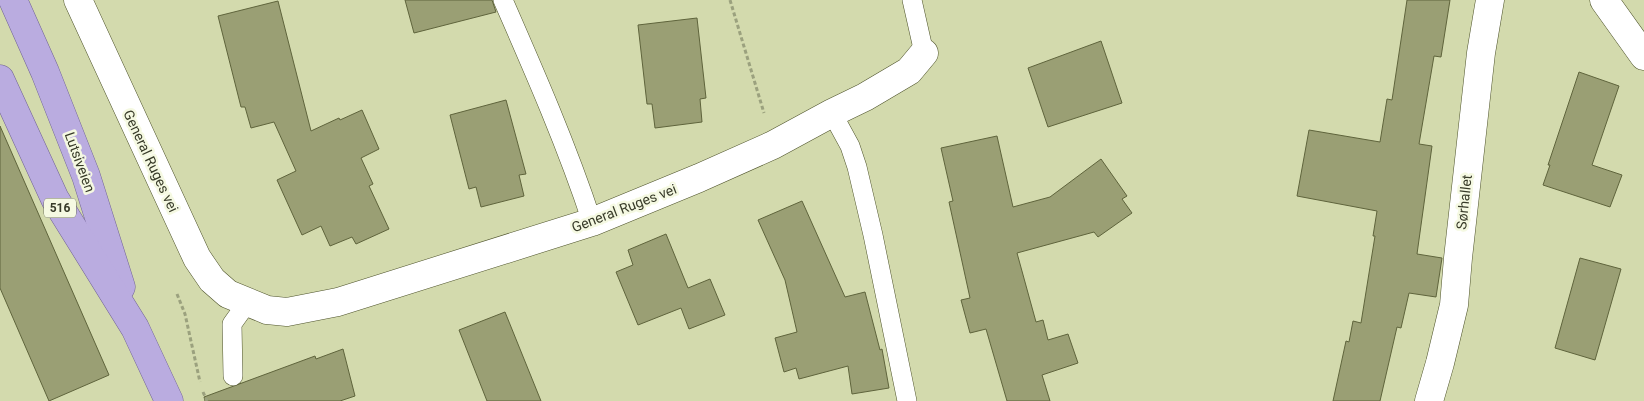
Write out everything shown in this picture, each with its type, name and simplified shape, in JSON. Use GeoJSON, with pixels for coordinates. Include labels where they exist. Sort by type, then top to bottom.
{"type":"FeatureCollection","features":[{"type":"Feature","properties":{"kind":"main road","name":"Lutsiveien"},"geometry":{"type":"LineString","coordinates":[[14,0],[86,176],[135,328]]}},
{"type":"Feature","properties":{"kind":"main road","name":"Lutsiveien"},"geometry":{"type":"LineString","coordinates":[[0,79],[55,199],[135,328],[169,401]]}},
{"type":"Feature","properties":{"kind":"street","name":"General Ruges vei"},"geometry":{"type":"LineString","coordinates":[[78,0],[197,258],[212,280],[228,294],[267,310],[287,312],[338,302],[592,222],[773,145],[864,97],[909,70],[924,54]]}},
{"type":"Feature","properties":{"kind":"street","name":"Sørhallet"},"geometry":{"type":"LineString","coordinates":[[1429,401],[1454,305],[1481,53],[1490,0]]}},
{"type":"Feature","properties":{"kind":"street"},"geometry":{"type":"LineString","coordinates":[[1604,0],[1644,56]]}},
{"type":"Feature","properties":{"kind":"lane"},"geometry":{"type":"LineString","coordinates":[[503,0],[546,98],[592,222]]}},
{"type":"Feature","properties":{"kind":"lane","name":"General Ruges vei"},"geometry":{"type":"LineString","coordinates":[[912,0],[924,54]]}},
{"type":"Feature","properties":{"kind":"lane"},"geometry":{"type":"LineString","coordinates":[[832,113],[850,146],[856,167],[873,236],[907,401]]}},
{"type":"Feature","properties":{"kind":"lane"},"geometry":{"type":"LineString","coordinates":[[234,376],[232,324],[247,303]]}},
{"type":"Feature","properties":{"kind":"path"},"geometry":{"type":"LineString","coordinates":[[730,0],[773,145]]}},
{"type":"Feature","properties":{"kind":"building"},"geometry":{"type":"Polygon","coordinates":[[[405,0],[492,0],[496,12],[414,33],[405,0]]]}},
{"type":"Feature","properties":{"kind":"building"},"geometry":{"type":"Polygon","coordinates":[[[1407,0],[1450,0],[1441,57],[1434,56],[1419,144],[1432,146],[1417,254],[1442,258],[1436,297],[1409,293],[1401,328],[1397,327],[1380,401],[1333,401],[1346,341],[1349,342],[1353,321],[1361,323],[1375,236],[1373,236],[1377,211],[1297,196],[1309,130],[1380,142],[1387,99],[1392,100],[1407,0]]]}},
{"type":"Feature","properties":{"kind":"building"},"geometry":{"type":"Polygon","coordinates":[[[278,1],[311,131],[362,110],[379,149],[361,158],[373,184],[369,186],[389,229],[356,244],[352,237],[330,246],[321,226],[302,235],[277,180],[296,171],[274,122],[251,128],[245,107],[241,107],[218,16],[278,1]]]}},
{"type":"Feature","properties":{"kind":"building"},"geometry":{"type":"Polygon","coordinates":[[[697,18],[706,98],[700,99],[702,122],[655,128],[652,104],[647,104],[638,25],[697,18]]]}},
{"type":"Feature","properties":{"kind":"building"},"geometry":{"type":"Polygon","coordinates":[[[1101,41],[1122,103],[1048,127],[1028,68],[1101,41]]]}},
{"type":"Feature","properties":{"kind":"building"},"geometry":{"type":"Polygon","coordinates":[[[1579,72],[1619,86],[1592,165],[1622,175],[1610,207],[1543,185],[1579,72]]]}},
{"type":"Feature","properties":{"kind":"building"},"geometry":{"type":"Polygon","coordinates":[[[506,100],[526,174],[519,175],[524,196],[481,207],[476,187],[469,189],[450,115],[506,100]]]}},
{"type":"Feature","properties":{"kind":"building"},"geometry":{"type":"Polygon","coordinates":[[[0,126],[109,375],[49,401],[0,288],[0,126]]]}},
{"type":"Feature","properties":{"kind":"building"},"geometry":{"type":"Polygon","coordinates":[[[997,136],[1013,207],[1050,197],[1101,159],[1127,196],[1122,199],[1132,213],[1098,237],[1094,232],[1017,253],[1036,322],[1043,320],[1048,340],[1068,334],[1078,363],[1042,375],[1050,401],[1007,401],[986,329],[970,333],[961,300],[970,298],[949,202],[953,201],[941,148],[997,136]]]}},
{"type":"Feature","properties":{"kind":"building"},"geometry":{"type":"Polygon","coordinates":[[[802,201],[845,297],[865,292],[880,350],[882,349],[889,388],[852,394],[848,366],[799,379],[796,368],[784,372],[775,338],[797,332],[785,280],[758,220],[802,201]]]}},
{"type":"Feature","properties":{"kind":"building"},"geometry":{"type":"Polygon","coordinates":[[[666,234],[688,288],[710,279],[725,315],[689,329],[681,308],[638,325],[616,272],[633,265],[628,250],[666,234]]]}},
{"type":"Feature","properties":{"kind":"building"},"geometry":{"type":"Polygon","coordinates":[[[1580,258],[1621,269],[1595,360],[1555,348],[1580,258]]]}},
{"type":"Feature","properties":{"kind":"building"},"geometry":{"type":"Polygon","coordinates":[[[505,312],[541,401],[487,401],[459,330],[505,312]]]}},
{"type":"Feature","properties":{"kind":"building"},"geometry":{"type":"Polygon","coordinates":[[[343,349],[355,396],[340,401],[205,401],[204,397],[315,356],[316,359],[343,349]]]}}]}
